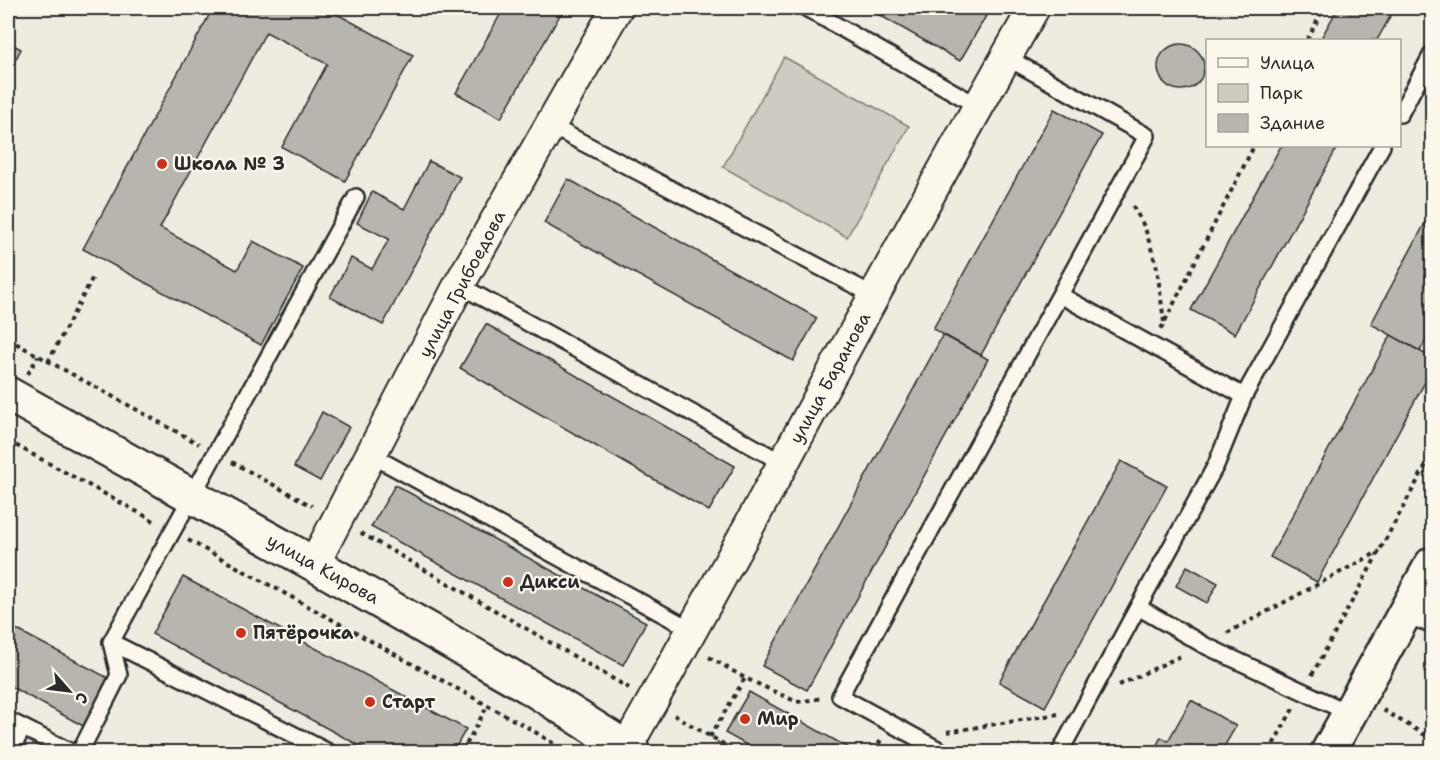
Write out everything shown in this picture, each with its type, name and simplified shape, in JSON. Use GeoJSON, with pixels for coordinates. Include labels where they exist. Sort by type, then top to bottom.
{"type":"FeatureCollection","features":[{"type":"Feature","properties":{"kind":"street","name":"улица Грибоедова"},"geometry":{"type":"LineString","coordinates":[[314,564],[459,285],[617,8]]}},
{"type":"Feature","properties":{"kind":"street","name":"улица Баранова"},"geometry":{"type":"LineString","coordinates":[[630,750],[652,702],[978,106],[1034,8]]}},
{"type":"Feature","properties":{"kind":"street","name":"улица Кирова"},"geometry":{"type":"LineString","coordinates":[[8,394],[533,689],[630,750]]}},
{"type":"Feature","properties":{"kind":"street"},"geometry":{"type":"LineString","coordinates":[[1328,753],[1354,704],[1420,613],[1432,564]]}},
{"type":"Feature","properties":{"kind":"lane"},"geometry":{"type":"LineString","coordinates":[[806,8],[978,106]]}},
{"type":"Feature","properties":{"kind":"lane"},"geometry":{"type":"LineString","coordinates":[[1401,112],[1432,54]]}},
{"type":"Feature","properties":{"kind":"lane"},"geometry":{"type":"LineString","coordinates":[[943,753],[840,696],[1147,136],[1006,57]]}},
{"type":"Feature","properties":{"kind":"lane"},"geometry":{"type":"LineString","coordinates":[[549,125],[875,296]]}},
{"type":"Feature","properties":{"kind":"lane"},"geometry":{"type":"LineString","coordinates":[[1060,753],[1216,465],[1244,396],[1381,147]]}},
{"type":"Feature","properties":{"kind":"lane"},"geometry":{"type":"LineString","coordinates":[[8,720],[73,753],[81,750],[119,675],[111,642],[356,198]]}},
{"type":"Feature","properties":{"kind":"lane"},"geometry":{"type":"LineString","coordinates":[[459,285],[783,463]]}},
{"type":"Feature","properties":{"kind":"lane"},"geometry":{"type":"LineString","coordinates":[[1060,295],[1244,396]]}},
{"type":"Feature","properties":{"kind":"lane"},"geometry":{"type":"LineString","coordinates":[[371,455],[689,637]]}},
{"type":"Feature","properties":{"kind":"lane"},"geometry":{"type":"LineString","coordinates":[[1138,607],[1204,645],[1303,690],[1354,704]]}},
{"type":"Feature","properties":{"kind":"lane"},"geometry":{"type":"LineString","coordinates":[[111,642],[328,753]]}},
{"type":"Feature","properties":{"kind":"lane"},"geometry":{"type":"LineString","coordinates":[[10,753],[23,728]]}},
{"type":"Feature","properties":{"kind":"path"},"geometry":{"type":"LineString","coordinates":[[1308,39],[1324,8]]}},
{"type":"Feature","properties":{"kind":"path"},"geometry":{"type":"LineString","coordinates":[[1152,346],[1253,147]]}},
{"type":"Feature","properties":{"kind":"path"},"geometry":{"type":"LineString","coordinates":[[1121,184],[1145,228],[1157,268],[1164,323]]}},
{"type":"Feature","properties":{"kind":"path"},"geometry":{"type":"LineString","coordinates":[[48,362],[94,276]]}},
{"type":"Feature","properties":{"kind":"path"},"geometry":{"type":"LineString","coordinates":[[8,339],[337,519],[737,753]]}},
{"type":"Feature","properties":{"kind":"path"},"geometry":{"type":"LineString","coordinates":[[8,441],[488,705],[567,753]]}},
{"type":"Feature","properties":{"kind":"path"},"geometry":{"type":"LineString","coordinates":[[1269,753],[1432,454]]}},
{"type":"Feature","properties":{"kind":"path"},"geometry":{"type":"LineString","coordinates":[[914,737],[1055,715],[1204,645],[1380,551]]}},
{"type":"Feature","properties":{"kind":"path"},"geometry":{"type":"LineString","coordinates":[[689,637],[745,678],[797,702],[840,696]]}},
{"type":"Feature","properties":{"kind":"path"},"geometry":{"type":"LineString","coordinates":[[710,737],[745,678]]}},
{"type":"Feature","properties":{"kind":"path"},"geometry":{"type":"LineString","coordinates":[[1354,704],[1432,739]]}},
{"type":"Feature","properties":{"kind":"path"},"geometry":{"type":"LineString","coordinates":[[462,753],[488,705]]}},
{"type":"Feature","properties":{"kind":"path"},"geometry":{"type":"LineString","coordinates":[[713,753],[719,742]]}},
{"type":"Feature","properties":{"kind":"green space"},"geometry":{"type":"Polygon","coordinates":[[[784,57],[909,126],[847,237],[723,167],[784,57]]]}},
{"type":"Feature","properties":{"kind":"building","name":"Школа № 3"},"geometry":{"type":"Polygon","coordinates":[[[213,8],[326,8],[413,55],[345,181],[282,147],[327,64],[266,32],[160,228],[237,270],[253,241],[303,268],[261,345],[83,249],[213,8]]]}},
{"type":"Feature","properties":{"kind":"building"},"geometry":{"type":"Polygon","coordinates":[[[504,8],[564,8],[501,118],[456,93],[504,8]]]}},
{"type":"Feature","properties":{"kind":"building"},"geometry":{"type":"Polygon","coordinates":[[[867,8],[972,8],[986,16],[960,61],[867,8]]]}},
{"type":"Feature","properties":{"kind":"building"},"geometry":{"type":"Polygon","coordinates":[[[1338,8],[1395,8],[1378,39],[1321,39],[1338,8]]]}},
{"type":"Feature","properties":{"kind":"building"},"geometry":{"type":"Polygon","coordinates":[[[8,42],[21,49],[8,74],[8,42]]]}},
{"type":"Feature","properties":{"kind":"building"},"geometry":{"type":"Polygon","coordinates":[[[1181,44],[1197,51],[1204,67],[1197,83],[1181,90],[1165,83],[1158,67],[1165,51],[1181,44]]]}},
{"type":"Feature","properties":{"kind":"building"},"geometry":{"type":"Polygon","coordinates":[[[1054,109],[1102,135],[981,355],[933,329],[1054,109]]]}},
{"type":"Feature","properties":{"kind":"building"},"geometry":{"type":"Polygon","coordinates":[[[1280,147],[1337,147],[1235,334],[1191,310],[1280,147]]]}},
{"type":"Feature","properties":{"kind":"building"},"geometry":{"type":"Polygon","coordinates":[[[429,161],[460,177],[383,325],[330,297],[351,258],[372,269],[389,239],[357,223],[372,192],[404,209],[429,161]]]}},
{"type":"Feature","properties":{"kind":"building"},"geometry":{"type":"Polygon","coordinates":[[[8,172],[14,175],[8,188],[8,172]]]}},
{"type":"Feature","properties":{"kind":"building"},"geometry":{"type":"Polygon","coordinates":[[[568,179],[817,318],[793,361],[544,223],[568,179]]]}},
{"type":"Feature","properties":{"kind":"building"},"geometry":{"type":"Polygon","coordinates":[[[1432,210],[1432,328],[1420,351],[1371,324],[1432,210]]]}},
{"type":"Feature","properties":{"kind":"building"},"geometry":{"type":"Polygon","coordinates":[[[486,324],[735,466],[709,511],[460,368],[486,324]]]}},
{"type":"Feature","properties":{"kind":"building"},"geometry":{"type":"Polygon","coordinates":[[[943,335],[988,359],[807,690],[762,666],[943,335]]]}},
{"type":"Feature","properties":{"kind":"building"},"geometry":{"type":"Polygon","coordinates":[[[1391,335],[1432,358],[1432,369],[1317,582],[1270,557],[1391,335]]]}},
{"type":"Feature","properties":{"kind":"building"},"geometry":{"type":"Polygon","coordinates":[[[322,412],[349,427],[320,481],[294,467],[322,412]]]}},
{"type":"Feature","properties":{"kind":"building"},"geometry":{"type":"Polygon","coordinates":[[[1121,461],[1167,486],[1045,707],[999,682],[1121,461]]]}},
{"type":"Feature","properties":{"kind":"building"},"geometry":{"type":"Polygon","coordinates":[[[395,485],[646,622],[623,665],[371,527],[395,485]]]}},
{"type":"Feature","properties":{"kind":"building"},"geometry":{"type":"Polygon","coordinates":[[[1187,566],[1218,583],[1207,603],[1176,586],[1187,566]]]}},
{"type":"Feature","properties":{"kind":"building"},"geometry":{"type":"Polygon","coordinates":[[[183,577],[466,729],[453,752],[371,752],[152,634],[183,577]]]}},
{"type":"Feature","properties":{"kind":"building"},"geometry":{"type":"Polygon","coordinates":[[[8,625],[110,679],[85,727],[8,685],[8,625]]]}},
{"type":"Feature","properties":{"kind":"building"},"geometry":{"type":"Polygon","coordinates":[[[749,692],[856,752],[759,752],[725,733],[749,692]]]}},
{"type":"Feature","properties":{"kind":"building"},"geometry":{"type":"Polygon","coordinates":[[[1191,700],[1236,726],[1221,752],[1153,752],[1161,737],[1168,741],[1191,700]]]}},
{"type":"Feature","properties":{"kind":"place","name":"Школа № 3"},"geometry":{"type":"Point","coordinates":[162,164]}},
{"type":"Feature","properties":{"kind":"place","name":"Дикси"},"geometry":{"type":"Point","coordinates":[508,582]}},
{"type":"Feature","properties":{"kind":"place","name":"Пятёрочка"},"geometry":{"type":"Point","coordinates":[241,633]}},
{"type":"Feature","properties":{"kind":"place","name":"Старт"},"geometry":{"type":"Point","coordinates":[370,702]}},
{"type":"Feature","properties":{"kind":"place","name":"Мир"},"geometry":{"type":"Point","coordinates":[745,719]}}]}
